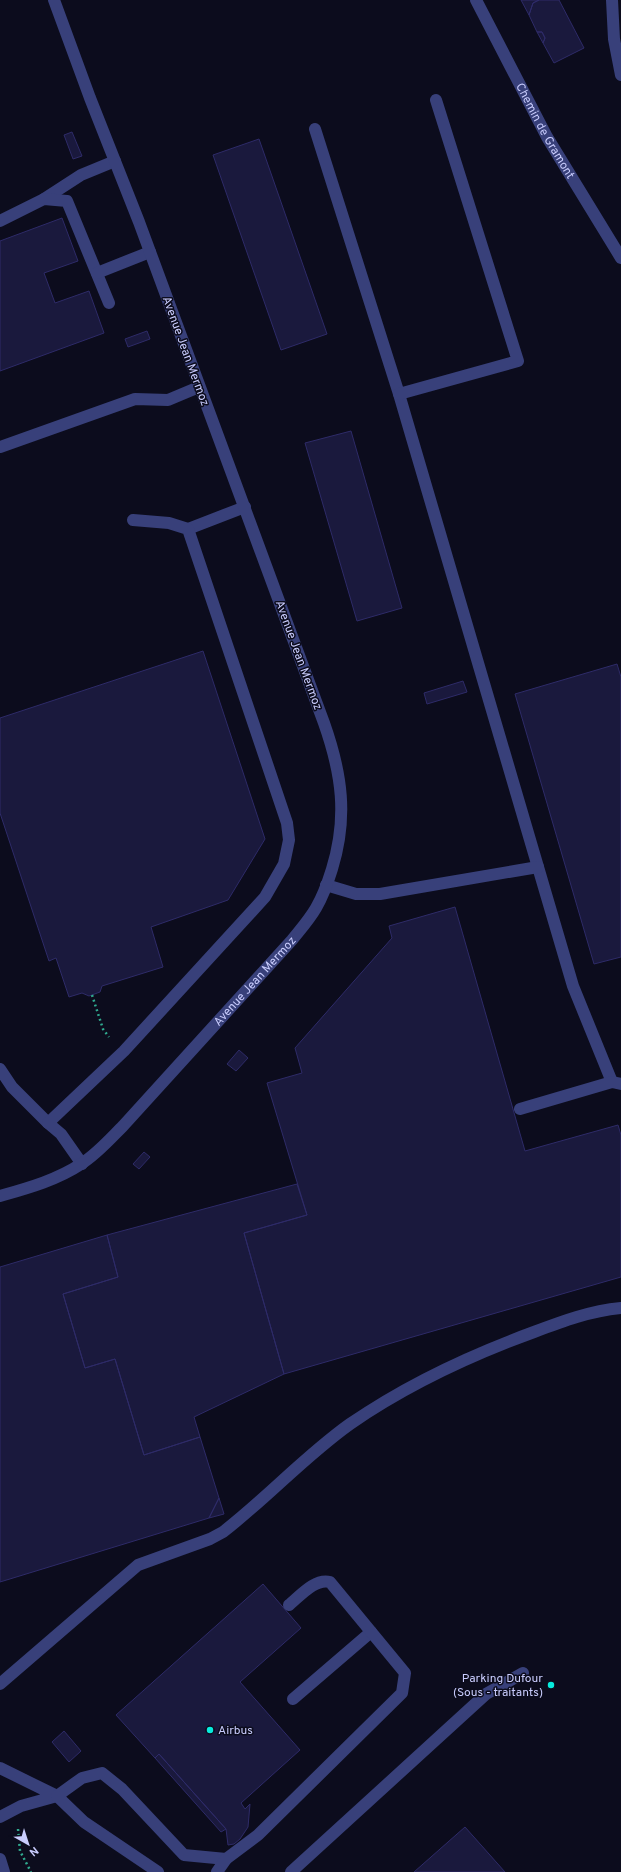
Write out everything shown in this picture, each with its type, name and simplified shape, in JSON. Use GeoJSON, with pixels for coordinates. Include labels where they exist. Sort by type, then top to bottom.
{"type":"FeatureCollection","features":[{"type":"Feature","properties":{"kind":"street","name":"Avenue Jean Mermoz"},"geometry":{"type":"LineString","coordinates":[[0,1196],[34,1186],[82,1164],[123,1126],[292,940],[316,908],[337,854],[341,823],[342,794],[336,760],[324,723],[150,252],[54,0]]}},
{"type":"Feature","properties":{"kind":"street","name":"Chemin de Gramont"},"geometry":{"type":"LineString","coordinates":[[476,0],[547,137],[621,258]]}},
{"type":"Feature","properties":{"kind":"street"},"geometry":{"type":"LineString","coordinates":[[612,0],[614,39],[620,61],[621,75]]}},
{"type":"Feature","properties":{"kind":"street"},"geometry":{"type":"LineString","coordinates":[[399,394],[518,361],[436,100]]}},
{"type":"Feature","properties":{"kind":"street"},"geometry":{"type":"LineString","coordinates":[[315,129],[399,394],[572,986],[616,1083],[520,1109]]}},
{"type":"Feature","properties":{"kind":"street"},"geometry":{"type":"LineString","coordinates":[[0,221],[44,200],[81,175],[115,161]]}},
{"type":"Feature","properties":{"kind":"street"},"geometry":{"type":"LineString","coordinates":[[44,200],[67,201],[109,303]]}},
{"type":"Feature","properties":{"kind":"street"},"geometry":{"type":"LineString","coordinates":[[97,273],[150,252]]}},
{"type":"Feature","properties":{"kind":"street"},"geometry":{"type":"LineString","coordinates":[[0,447],[135,399],[168,400],[200,388]]}},
{"type":"Feature","properties":{"kind":"street"},"geometry":{"type":"LineString","coordinates":[[133,520],[170,523],[188,529],[245,507]]}},
{"type":"Feature","properties":{"kind":"street"},"geometry":{"type":"LineString","coordinates":[[48,1123],[124,1051],[266,897],[279,876],[288,852],[289,840],[287,823],[188,529]]}},
{"type":"Feature","properties":{"kind":"street"},"geometry":{"type":"LineString","coordinates":[[326,885],[356,894],[380,894],[538,867]]}},
{"type":"Feature","properties":{"kind":"street"},"geometry":{"type":"LineString","coordinates":[[0,1069],[12,1087],[61,1134],[82,1164]]}},
{"type":"Feature","properties":{"kind":"street"},"geometry":{"type":"LineString","coordinates":[[0,1684],[138,1565],[189,1547],[223,1532],[327,1442],[350,1424],[383,1404],[453,1366],[516,1339],[583,1314],[621,1308]]}},
{"type":"Feature","properties":{"kind":"street"},"geometry":{"type":"LineString","coordinates":[[217,1872],[226,1859],[258,1836],[402,1693],[405,1673],[330,1582],[318,1582],[289,1605]]}},
{"type":"Feature","properties":{"kind":"street"},"geometry":{"type":"LineString","coordinates":[[293,1699],[371,1632]]}},
{"type":"Feature","properties":{"kind":"street"},"geometry":{"type":"LineString","coordinates":[[291,1872],[486,1694],[522,1673]]}},
{"type":"Feature","properties":{"kind":"street"},"geometry":{"type":"LineString","coordinates":[[0,1768],[57,1796],[84,1822],[158,1872]]}},
{"type":"Feature","properties":{"kind":"street"},"geometry":{"type":"LineString","coordinates":[[0,1817],[21,1806],[57,1796],[82,1778],[102,1773],[122,1789],[184,1855],[226,1859]]}},
{"type":"Feature","properties":{"kind":"street"},"geometry":{"type":"LineString","coordinates":[[0,1859],[4,1872]]}},
{"type":"Feature","properties":{"kind":"path"},"geometry":{"type":"LineString","coordinates":[[92,995],[103,1028],[124,1051]]}},
{"type":"Feature","properties":{"kind":"path"},"geometry":{"type":"LineString","coordinates":[[21,1806],[18,1824],[20,1851],[31,1872]]}},
{"type":"Feature","properties":{"kind":"building"},"geometry":{"type":"Polygon","coordinates":[[[521,0],[539,0],[533,3],[529,15],[521,0]]]}},
{"type":"Feature","properties":{"kind":"building"},"geometry":{"type":"Polygon","coordinates":[[[539,0],[559,0],[584,48],[554,63],[543,43],[545,38],[542,32],[537,32],[529,15],[533,3],[539,0]]]}},
{"type":"Feature","properties":{"kind":"building"},"geometry":{"type":"Polygon","coordinates":[[[537,32],[542,32],[545,38],[543,43],[537,32]]]}},
{"type":"Feature","properties":{"kind":"building"},"geometry":{"type":"Polygon","coordinates":[[[72,132],[82,156],[73,159],[64,135],[72,132]]]}},
{"type":"Feature","properties":{"kind":"building"},"geometry":{"type":"Polygon","coordinates":[[[259,139],[327,334],[281,350],[213,155],[259,139]]]}},
{"type":"Feature","properties":{"kind":"building"},"geometry":{"type":"Polygon","coordinates":[[[62,218],[78,261],[44,273],[55,303],[89,291],[104,333],[0,371],[0,241],[62,218]]]}},
{"type":"Feature","properties":{"kind":"building"},"geometry":{"type":"Polygon","coordinates":[[[147,331],[150,339],[128,347],[125,339],[147,331]]]}},
{"type":"Feature","properties":{"kind":"building"},"geometry":{"type":"Polygon","coordinates":[[[351,431],[402,608],[357,621],[305,443],[351,431]]]}},
{"type":"Feature","properties":{"kind":"building"},"geometry":{"type":"Polygon","coordinates":[[[203,651],[265,839],[228,900],[151,927],[163,967],[102,986],[100,992],[89,996],[82,993],[69,997],[56,958],[49,961],[0,813],[0,718],[203,651]]]}},
{"type":"Feature","properties":{"kind":"building"},"geometry":{"type":"Polygon","coordinates":[[[617,664],[621,677],[621,957],[594,964],[515,694],[617,664]]]}},
{"type":"Feature","properties":{"kind":"building"},"geometry":{"type":"Polygon","coordinates":[[[463,681],[467,692],[427,704],[424,693],[463,681]]]}},
{"type":"Feature","properties":{"kind":"building"},"geometry":{"type":"Polygon","coordinates":[[[455,907],[525,1151],[618,1125],[621,1135],[621,1277],[284,1374],[244,1233],[307,1215],[267,1083],[302,1073],[295,1048],[392,938],[389,926],[455,907]]]}},
{"type":"Feature","properties":{"kind":"building"},"geometry":{"type":"Polygon","coordinates":[[[239,1050],[248,1058],[236,1071],[227,1064],[239,1050]]]}},
{"type":"Feature","properties":{"kind":"building"},"geometry":{"type":"Polygon","coordinates":[[[144,1152],[150,1157],[139,1169],[133,1164],[144,1152]]]}},
{"type":"Feature","properties":{"kind":"building"},"geometry":{"type":"Polygon","coordinates":[[[297,1184],[307,1215],[244,1233],[284,1374],[194,1417],[200,1437],[144,1455],[115,1359],[85,1368],[63,1294],[118,1277],[107,1235],[297,1184]]]}},
{"type":"Feature","properties":{"kind":"building"},"geometry":{"type":"Polygon","coordinates":[[[107,1235],[118,1277],[63,1294],[85,1368],[115,1359],[144,1455],[200,1437],[219,1498],[209,1518],[0,1582],[0,1267],[107,1235]]]}},
{"type":"Feature","properties":{"kind":"building"},"geometry":{"type":"Polygon","coordinates":[[[219,1498],[224,1514],[209,1518],[219,1498]]]}},
{"type":"Feature","properties":{"kind":"building"},"geometry":{"type":"Polygon","coordinates":[[[263,1584],[301,1628],[240,1682],[300,1750],[241,1803],[245,1809],[250,1804],[248,1827],[240,1839],[234,1844],[228,1845],[226,1829],[159,1754],[155,1758],[116,1715],[263,1584]]]}},
{"type":"Feature","properties":{"kind":"building"},"geometry":{"type":"Polygon","coordinates":[[[64,1731],[81,1751],[69,1762],[52,1742],[64,1731]]]}},
{"type":"Feature","properties":{"kind":"building"},"geometry":{"type":"Polygon","coordinates":[[[159,1754],[226,1829],[221,1832],[155,1758],[159,1754]]]}},
{"type":"Feature","properties":{"kind":"building"},"geometry":{"type":"Polygon","coordinates":[[[465,1827],[505,1872],[414,1872],[465,1827]]]}},
{"type":"Feature","properties":{"kind":"place","name":"Parking Dufour (Sous - traitants)"},"geometry":{"type":"Point","coordinates":[551,1685]}},
{"type":"Feature","properties":{"kind":"place","name":"Airbus"},"geometry":{"type":"Point","coordinates":[210,1730]}}]}
